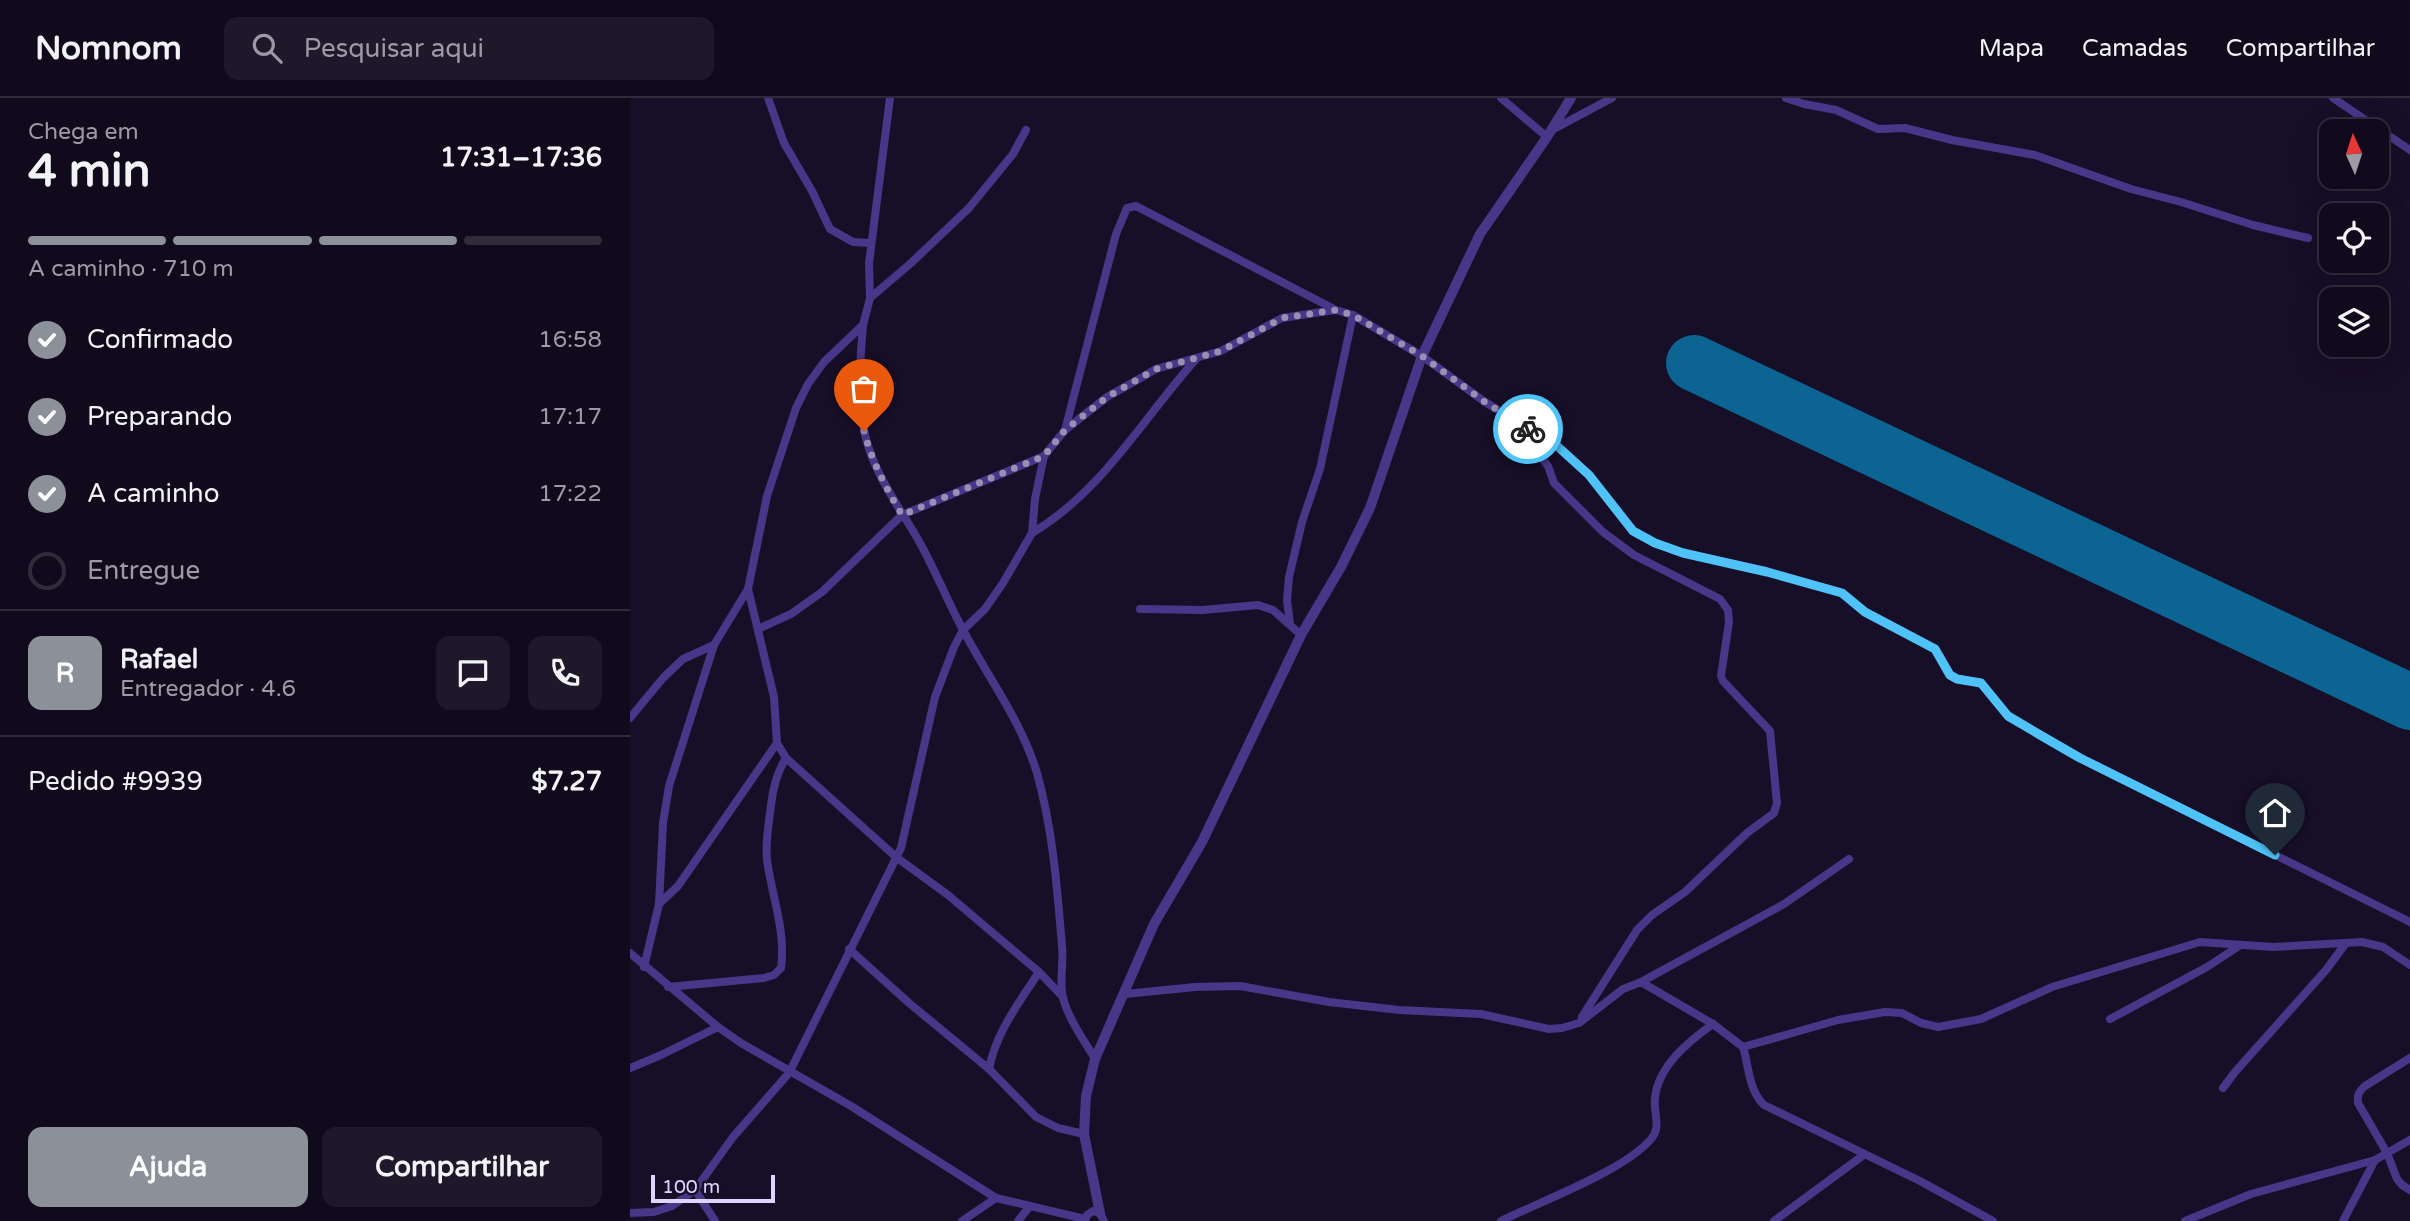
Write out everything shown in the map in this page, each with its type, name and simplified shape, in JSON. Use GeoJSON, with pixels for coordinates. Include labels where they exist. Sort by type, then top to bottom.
{"type":"FeatureCollection","features":[{"type":"Feature","properties":{"kind":"street"},"geometry":{"type":"LineString","coordinates":[[768,98],[784,143],[830,229],[853,242],[872,243]]}},
{"type":"Feature","properties":{"kind":"street"},"geometry":{"type":"LineString","coordinates":[[890,98],[869,263],[870,298],[863,325],[858,381],[864,431],[881,480],[919,542],[963,630],[1019,729],[1036,771],[1055,864],[1063,951],[1063,997]]}},
{"type":"Feature","properties":{"kind":"street"},"geometry":{"type":"LineString","coordinates":[[1501,98],[1549,134]]}},
{"type":"Feature","properties":{"kind":"street"},"geometry":{"type":"LineString","coordinates":[[1102,1217],[1084,1134],[1087,1096],[1095,1059],[1154,924],[1202,842],[1301,635],[1341,566],[1370,508],[1422,356],[1480,234],[1571,98]]}},
{"type":"Feature","properties":{"kind":"street"},"geometry":{"type":"LineString","coordinates":[[1549,134],[1612,98]]}},
{"type":"Feature","properties":{"kind":"street"},"geometry":{"type":"LineString","coordinates":[[1786,98],[1836,110],[1878,129],[1905,128],[1952,141],[2035,155],[2131,189],[2182,201],[2253,225],[2308,238]]}},
{"type":"Feature","properties":{"kind":"street"},"geometry":{"type":"LineString","coordinates":[[2333,98],[2410,150]]}},
{"type":"Feature","properties":{"kind":"street"},"geometry":{"type":"LineString","coordinates":[[870,298],[969,208],[1013,154],[1026,130]]}},
{"type":"Feature","properties":{"kind":"street"},"geometry":{"type":"LineString","coordinates":[[1065,430],[1116,234],[1125,211],[1131,205],[1136,206],[1336,310],[1353,315],[1422,356],[1465,389],[1556,445],[1589,475],[1633,531],[1655,543],[1683,553],[1842,593],[1865,612],[1935,649],[1950,675],[1957,679],[1981,683],[2008,716],[2047,739],[2080,758],[2410,922]]}},
{"type":"Feature","properties":{"kind":"street"},"geometry":{"type":"LineString","coordinates":[[630,1213],[663,1209],[695,1190],[733,1137],[789,1073],[905,838],[935,697],[954,647],[963,630],[985,609],[1003,583],[1032,533],[1035,499],[1044,456],[1065,430],[1107,397],[1156,369],[1221,351],[1282,318],[1336,310]]}},
{"type":"Feature","properties":{"kind":"street"},"geometry":{"type":"LineString","coordinates":[[1290,624],[1287,600],[1289,577],[1302,523],[1320,469],[1353,315]]}},
{"type":"Feature","properties":{"kind":"street"},"geometry":{"type":"LineString","coordinates":[[644,967],[659,904],[661,847],[669,786],[715,645],[748,589],[767,496],[796,408],[808,384],[824,362],[863,325]]}},
{"type":"Feature","properties":{"kind":"street"},"geometry":{"type":"LineString","coordinates":[[1032,533],[1052,522],[1080,499],[1114,462],[1172,386],[1198,357]]}},
{"type":"Feature","properties":{"kind":"street"},"geometry":{"type":"LineString","coordinates":[[1524,427],[1527,438],[1548,466],[1554,483],[1603,533],[1633,555],[1720,599],[1728,610],[1729,622],[1721,676],[1763,722],[1772,736],[1777,803],[1774,813],[1747,833],[1685,892],[1652,915],[1637,930],[1579,1023]]}},
{"type":"Feature","properties":{"kind":"street"},"geometry":{"type":"LineString","coordinates":[[758,629],[791,614],[822,592],[902,515],[1044,456]]}},
{"type":"Feature","properties":{"kind":"street"},"geometry":{"type":"LineString","coordinates":[[748,589],[774,697],[777,743],[786,758],[896,857],[948,895],[1039,972],[1063,997],[1095,1059]]}},
{"type":"Feature","properties":{"kind":"street"},"geometry":{"type":"LineString","coordinates":[[1140,609],[1203,610],[1258,605],[1273,610],[1301,635]]}},
{"type":"Feature","properties":{"kind":"street"},"geometry":{"type":"LineString","coordinates":[[630,718],[663,678],[683,659],[715,645]]}},
{"type":"Feature","properties":{"kind":"street"},"geometry":{"type":"LineString","coordinates":[[659,904],[684,877],[777,743]]}},
{"type":"Feature","properties":{"kind":"street"},"geometry":{"type":"LineString","coordinates":[[668,987],[764,978],[774,975],[780,968],[783,938],[767,860],[766,841],[773,789],[786,758]]}},
{"type":"Feature","properties":{"kind":"street"},"geometry":{"type":"LineString","coordinates":[[1125,994],[1195,986],[1240,986],[1329,1002],[1399,1010],[1481,1014],[1549,1029],[1562,1028],[1579,1023],[1623,989],[1641,982],[1784,904],[1849,859]]}},
{"type":"Feature","properties":{"kind":"street"},"geometry":{"type":"LineString","coordinates":[[1743,1047],[1838,1020],[1885,1012],[1902,1013],[1921,1023],[1938,1027],[1969,1022],[2010,1007],[2052,987],[2189,945],[2210,943],[2298,946],[2362,942],[2383,947],[2410,965]]}},
{"type":"Feature","properties":{"kind":"street"},"geometry":{"type":"LineString","coordinates":[[2223,1088],[2326,970],[2346,943]]}},
{"type":"Feature","properties":{"kind":"street"},"geometry":{"type":"LineString","coordinates":[[2110,1019],[2207,967],[2239,946]]}},
{"type":"Feature","properties":{"kind":"street"},"geometry":{"type":"LineString","coordinates":[[849,948],[909,1003],[989,1069],[1036,1117],[1058,1128],[1084,1134]]}},
{"type":"Feature","properties":{"kind":"street"},"geometry":{"type":"LineString","coordinates":[[630,953],[718,1027],[789,1073],[851,1106],[996,1198],[1085,1220],[1093,1211],[1102,1217]]}},
{"type":"Feature","properties":{"kind":"street"},"geometry":{"type":"LineString","coordinates":[[989,1069],[993,1051],[1003,1029],[1039,972]]}},
{"type":"Feature","properties":{"kind":"street"},"geometry":{"type":"LineString","coordinates":[[1641,982],[1713,1024],[1743,1047],[1751,1083],[1763,1105],[1865,1154],[1993,1221]]}},
{"type":"Feature","properties":{"kind":"street"},"geometry":{"type":"LineString","coordinates":[[1501,1221],[1622,1162],[1651,1139],[1657,1125],[1654,1102],[1658,1084],[1676,1055],[1713,1024]]}},
{"type":"Feature","properties":{"kind":"street"},"geometry":{"type":"LineString","coordinates":[[630,1068],[718,1027]]}},
{"type":"Feature","properties":{"kind":"street"},"geometry":{"type":"LineString","coordinates":[[2410,1058],[2365,1086],[2359,1091],[2357,1098],[2387,1153],[2397,1179],[2410,1190]]}},
{"type":"Feature","properties":{"kind":"street"},"geometry":{"type":"LineString","coordinates":[[2185,1221],[2251,1194],[2375,1160],[2410,1140]]}},
{"type":"Feature","properties":{"kind":"street"},"geometry":{"type":"LineString","coordinates":[[1774,1221],[1865,1154]]}},
{"type":"Feature","properties":{"kind":"street"},"geometry":{"type":"LineString","coordinates":[[2343,1221],[2375,1160]]}},
{"type":"Feature","properties":{"kind":"street"},"geometry":{"type":"LineString","coordinates":[[695,1190],[715,1221]]}},
{"type":"Feature","properties":{"kind":"street"},"geometry":{"type":"LineString","coordinates":[[962,1221],[996,1198]]}},
{"type":"Feature","properties":{"kind":"street"},"geometry":{"type":"LineString","coordinates":[[1018,1221],[1030,1206]]}},
{"type":"Feature","properties":{"kind":"runway"},"geometry":{"type":"LineString","coordinates":[[1694,363],[2410,702]]}},
{"type":"Feature","properties":{"kind":"way so far"},"geometry":{"type":"LineString","coordinates":[[864,431],[881,480],[902,515],[1044,456],[1065,430],[1107,397],[1156,369],[1221,351],[1282,318],[1336,310],[1353,315],[1422,356],[1465,389],[1528,429]]}},
{"type":"Feature","properties":{"kind":"route"},"geometry":{"type":"LineString","coordinates":[[1528,429],[1556,445],[1589,475],[1633,531],[1655,543],[1683,553],[1842,593],[1865,612],[1935,649],[1950,675],[1957,679],[1981,683],[2008,716],[2080,758],[2275,855]]}}]}
